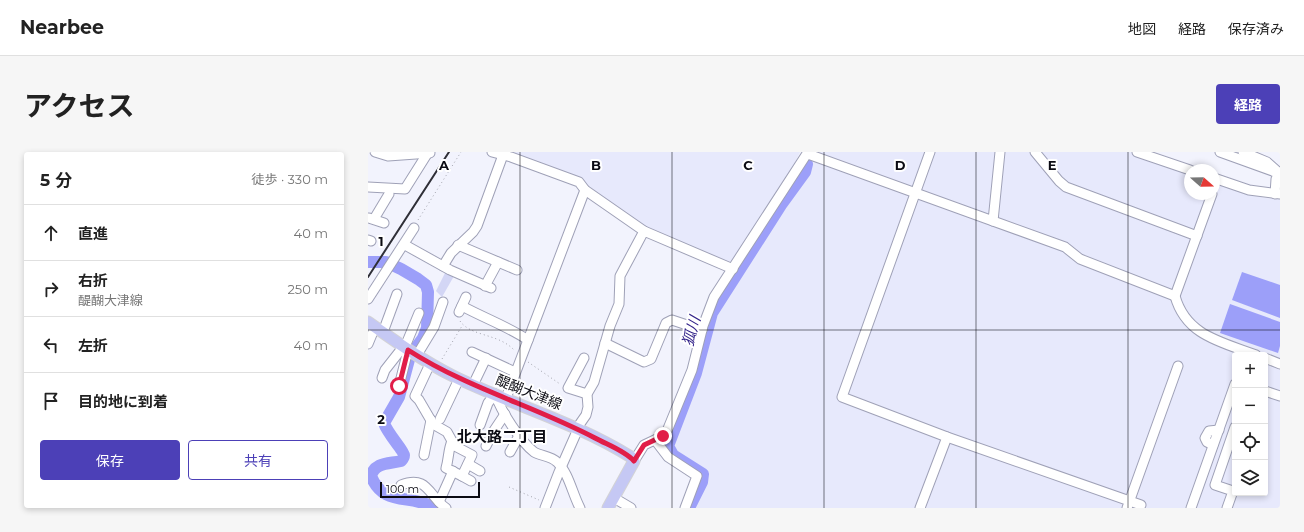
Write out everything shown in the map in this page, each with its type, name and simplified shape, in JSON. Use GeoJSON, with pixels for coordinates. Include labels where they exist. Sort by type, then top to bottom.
{"type":"FeatureCollection","features":[{"type":"Feature","properties":{"kind":"main road","name":"醍醐大津線"},"geometry":{"type":"LineString","coordinates":[[375,327],[435,367],[473,386],[506,398],[578,429],[626,455],[634,461]]}},
{"type":"Feature","properties":{"kind":"main road"},"geometry":{"type":"LineString","coordinates":[[611,503],[634,461]]}},
{"type":"Feature","properties":{"kind":"street"},"geometry":{"type":"LineString","coordinates":[[368,156],[370,152]]}},
{"type":"Feature","properties":{"kind":"street"},"geometry":{"type":"LineString","coordinates":[[375,152],[388,156],[397,154],[429,153]]}},
{"type":"Feature","properties":{"kind":"street"},"geometry":{"type":"LineString","coordinates":[[492,152],[579,182],[585,190],[644,232],[733,269]]}},
{"type":"Feature","properties":{"kind":"street"},"geometry":{"type":"LineString","coordinates":[[930,152],[842,397],[1128,505],[1141,505]]}},
{"type":"Feature","properties":{"kind":"street"},"geometry":{"type":"LineString","coordinates":[[993,221],[1000,152]]}},
{"type":"Feature","properties":{"kind":"street"},"geometry":{"type":"LineString","coordinates":[[1035,152],[1059,182],[1066,187],[1197,236]]}},
{"type":"Feature","properties":{"kind":"street"},"geometry":{"type":"LineString","coordinates":[[1138,152],[1184,168]]}},
{"type":"Feature","properties":{"kind":"street"},"geometry":{"type":"LineString","coordinates":[[1220,152],[1279,173]]}},
{"type":"Feature","properties":{"kind":"street"},"geometry":{"type":"LineString","coordinates":[[1220,183],[1249,190],[1277,194],[1279,173],[1273,166],[1243,152]]}},
{"type":"Feature","properties":{"kind":"street"},"geometry":{"type":"LineString","coordinates":[[368,187],[405,189],[429,153]]}},
{"type":"Feature","properties":{"kind":"street"},"geometry":{"type":"LineString","coordinates":[[634,461],[644,445],[663,436],[667,431],[692,370],[702,330],[714,297],[808,153],[1065,247],[1080,258],[1175,296]]}},
{"type":"Feature","properties":{"kind":"street"},"geometry":{"type":"LineString","coordinates":[[444,266],[451,253],[473,232],[477,226],[503,155]]}},
{"type":"Feature","properties":{"kind":"street"},"geometry":{"type":"LineString","coordinates":[[506,398],[585,190]]}},
{"type":"Feature","properties":{"kind":"street"},"geometry":{"type":"LineString","coordinates":[[384,223],[371,218],[389,194]]}},
{"type":"Feature","properties":{"kind":"street"},"geometry":{"type":"LineString","coordinates":[[1210,200],[1175,296],[1183,316],[1200,332],[1209,338],[1248,352]]}},
{"type":"Feature","properties":{"kind":"street"},"geometry":{"type":"LineString","coordinates":[[368,299],[405,245],[414,228]]}},
{"type":"Feature","properties":{"kind":"street"},"geometry":{"type":"LineString","coordinates":[[546,505],[587,411],[587,394],[594,382],[605,343],[619,304],[620,276],[644,232]]}},
{"type":"Feature","properties":{"kind":"street"},"geometry":{"type":"LineString","coordinates":[[405,245],[488,287],[498,262]]}},
{"type":"Feature","properties":{"kind":"street"},"geometry":{"type":"LineString","coordinates":[[458,245],[517,270]]}},
{"type":"Feature","properties":{"kind":"street"},"geometry":{"type":"LineString","coordinates":[[368,344],[375,327],[397,294]]}},
{"type":"Feature","properties":{"kind":"street"},"geometry":{"type":"LineString","coordinates":[[382,378],[385,370],[411,351],[434,327],[442,302]]}},
{"type":"Feature","properties":{"kind":"street"},"geometry":{"type":"LineString","coordinates":[[461,308],[514,330],[528,340]]}},
{"type":"Feature","properties":{"kind":"street"},"geometry":{"type":"LineString","coordinates":[[399,386],[411,351],[407,342],[418,313]]}},
{"type":"Feature","properties":{"kind":"street"},"geometry":{"type":"LineString","coordinates":[[605,343],[644,362],[651,359],[666,323],[672,320],[702,330]]}},
{"type":"Feature","properties":{"kind":"street"},"geometry":{"type":"LineString","coordinates":[[472,352],[515,372]]}},
{"type":"Feature","properties":{"kind":"street"},"geometry":{"type":"LineString","coordinates":[[473,386],[486,358]]}},
{"type":"Feature","properties":{"kind":"street"},"geometry":{"type":"LineString","coordinates":[[584,358],[568,388],[587,394]]}},
{"type":"Feature","properties":{"kind":"street"},"geometry":{"type":"LineString","coordinates":[[1268,359],[1280,364]]}},
{"type":"Feature","properties":{"kind":"street"},"geometry":{"type":"LineString","coordinates":[[1128,505],[1178,366]]}},
{"type":"Feature","properties":{"kind":"street"},"geometry":{"type":"LineString","coordinates":[[435,367],[415,396],[434,424],[448,432],[452,441],[448,452],[449,459],[446,468],[471,481]]}},
{"type":"Feature","properties":{"kind":"street"},"geometry":{"type":"LineString","coordinates":[[442,414],[460,379]]}},
{"type":"Feature","properties":{"kind":"street"},"geometry":{"type":"LineString","coordinates":[[1191,508],[1234,388]]}},
{"type":"Feature","properties":{"kind":"street"},"geometry":{"type":"LineString","coordinates":[[1268,392],[1280,396]]}},
{"type":"Feature","properties":{"kind":"street"},"geometry":{"type":"LineString","coordinates":[[480,425],[488,403],[495,394],[505,414],[533,451],[553,459],[561,468],[580,508]]}},
{"type":"Feature","properties":{"kind":"street"},"geometry":{"type":"LineString","coordinates":[[486,446],[505,414]]}},
{"type":"Feature","properties":{"kind":"street"},"geometry":{"type":"LineString","coordinates":[[424,455],[431,420]]}},
{"type":"Feature","properties":{"kind":"street"},"geometry":{"type":"LineString","coordinates":[[510,452],[520,434]]}},
{"type":"Feature","properties":{"kind":"street"},"geometry":{"type":"LineString","coordinates":[[1227,508],[1233,491],[1215,485],[1232,436]]}},
{"type":"Feature","properties":{"kind":"street"},"geometry":{"type":"LineString","coordinates":[[920,508],[947,437]]}},
{"type":"Feature","properties":{"kind":"street"},"geometry":{"type":"LineString","coordinates":[[655,440],[668,457],[697,476],[685,508]]}},
{"type":"Feature","properties":{"kind":"street"},"geometry":{"type":"LineString","coordinates":[[450,444],[472,455],[462,476]]}},
{"type":"Feature","properties":{"kind":"street"},"geometry":{"type":"LineString","coordinates":[[468,464],[480,471]]}},
{"type":"Feature","properties":{"kind":"street"},"geometry":{"type":"LineString","coordinates":[[443,505],[453,471]]}},
{"type":"Feature","properties":{"kind":"street"},"geometry":{"type":"LineString","coordinates":[[401,485],[413,482],[426,485],[443,505]]}},
{"type":"Feature","properties":{"kind":"street"},"geometry":{"type":"LineString","coordinates":[[611,503],[631,508]]}},
{"type":"Feature","properties":{"kind":"path"},"geometry":{"type":"LineString","coordinates":[[414,228],[426,206],[461,152]]}},
{"type":"Feature","properties":{"kind":"path"},"geometry":{"type":"LineString","coordinates":[[435,367],[442,359],[463,325],[461,308]]}},
{"type":"Feature","properties":{"kind":"path"},"geometry":{"type":"LineString","coordinates":[[463,325],[507,342],[521,358],[568,388]]}},
{"type":"Feature","properties":{"kind":"path"},"geometry":{"type":"LineString","coordinates":[[509,487],[546,505]]}},
{"type":"Feature","properties":{"kind":"shaded area"},"geometry":{"type":"Polygon","coordinates":[[[509,152],[800,152],[791,171],[733,260],[727,263],[647,229],[593,192],[582,179],[509,152]]]}},
{"type":"Feature","properties":{"kind":"shaded area"},"geometry":{"type":"Polygon","coordinates":[[[814,152],[1130,152],[1184,172],[1184,200],[1220,200],[1220,185],[1265,198],[1280,199],[1280,508],[691,508],[705,481],[706,473],[704,468],[673,451],[672,445],[701,369],[709,336],[722,303],[805,176],[814,152]]]}},
{"type":"Feature","properties":{"kind":"shaded area"},"geometry":{"type":"Polygon","coordinates":[[[446,271],[454,276],[442,297],[436,291],[446,271]]]}},
{"type":"Feature","properties":{"kind":"water"},"geometry":{"type":"Polygon","coordinates":[[[1242,272],[1280,285],[1280,318],[1232,300],[1242,272]]]}},
{"type":"Feature","properties":{"kind":"water"},"geometry":{"type":"Polygon","coordinates":[[[1230,304],[1280,322],[1280,346],[1278,353],[1220,333],[1230,304]]]}},
{"type":"Feature","properties":{"kind":"waterway","name":"狐川"},"geometry":{"type":"LineString","coordinates":[[689,508],[702,482],[703,474],[673,455],[668,446],[696,373],[712,313],[781,205],[805,172],[807,164]]}},
{"type":"Feature","properties":{"kind":"waterway"},"geometry":{"type":"LineString","coordinates":[[368,262],[386,262],[401,269],[426,285],[428,292],[427,328],[423,338],[410,356],[399,397],[384,423],[388,432],[403,453],[404,458],[401,461],[379,466],[373,471],[371,476],[376,486],[383,492],[391,496],[416,501],[434,508]]}},
{"type":"Feature","properties":{"kind":"railway"},"geometry":{"type":"LineString","coordinates":[[368,277],[449,152]]}},
{"type":"Feature","properties":{"kind":"district","name":"北大路二丁目"},"geometry":{"type":"Point","coordinates":[502,436]}},
{"type":"Feature","properties":{"kind":"route"},"geometry":{"type":"LineString","coordinates":[[399,386],[408,350],[430,364],[470,384],[577,428],[634,461],[644,445],[663,436]]}}]}
